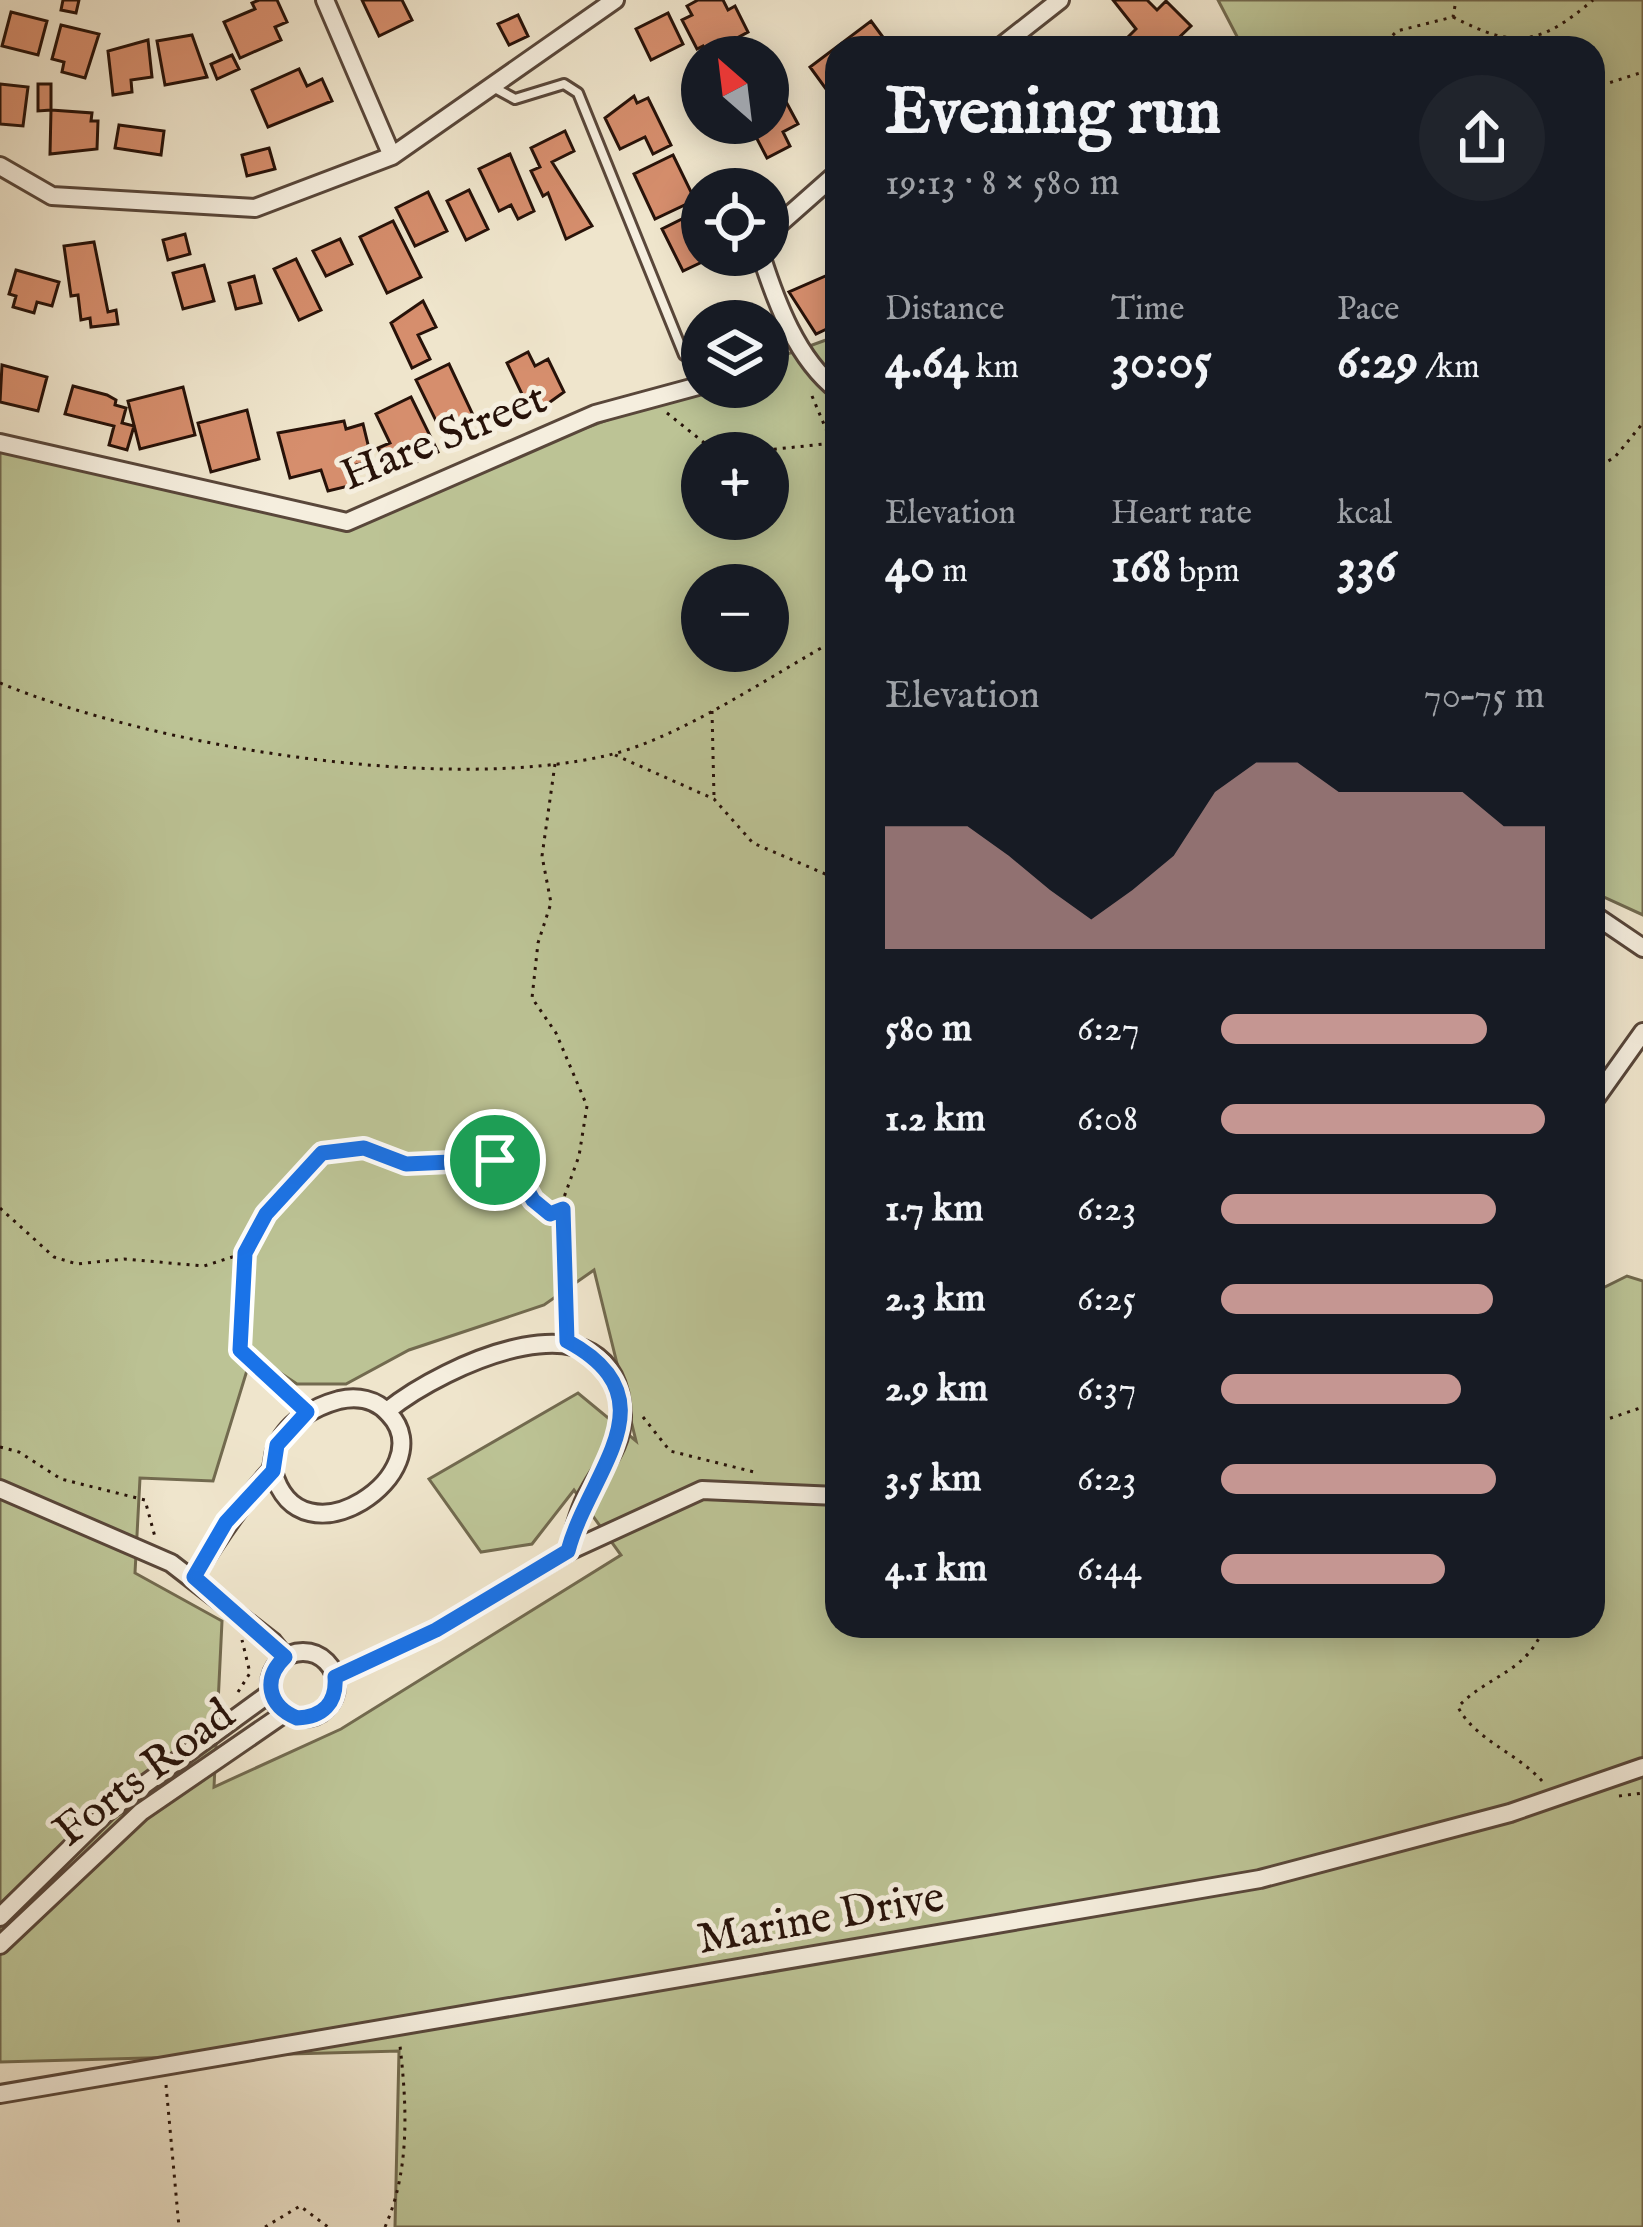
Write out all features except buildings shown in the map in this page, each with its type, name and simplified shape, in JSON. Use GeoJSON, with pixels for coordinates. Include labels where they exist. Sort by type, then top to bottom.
{"type":"FeatureCollection","features":[{"type":"Feature","properties":{"kind":"street"},"geometry":{"type":"LineString","coordinates":[[325,0],[392,156]]}},
{"type":"Feature","properties":{"kind":"street"},"geometry":{"type":"LineString","coordinates":[[0,166],[52,196],[255,208],[392,156],[615,0]]}},
{"type":"Feature","properties":{"kind":"street"},"geometry":{"type":"LineString","coordinates":[[1014,36],[1060,0]]}},
{"type":"Feature","properties":{"kind":"street"},"geometry":{"type":"LineString","coordinates":[[789,215],[825,184]]}},
{"type":"Feature","properties":{"kind":"street"},"geometry":{"type":"LineString","coordinates":[[770,276],[796,339],[825,380]]}},
{"type":"Feature","properties":{"kind":"street","name":"Hare Street"},"geometry":{"type":"LineString","coordinates":[[0,443],[346,522],[595,414],[681,391]]}},
{"type":"Feature","properties":{"kind":"street"},"geometry":{"type":"LineString","coordinates":[[1605,922],[1643,948]]}},
{"type":"Feature","properties":{"kind":"street"},"geometry":{"type":"LineString","coordinates":[[1605,1085],[1643,1031]]}},
{"type":"Feature","properties":{"kind":"street"},"geometry":{"type":"LineString","coordinates":[[387,1412],[433,1380],[492,1354],[567,1341],[597,1357],[619,1388],[622,1421],[610,1463],[589,1491],[568,1551]]}},
{"type":"Feature","properties":{"kind":"street"},"geometry":{"type":"LineString","coordinates":[[360,1398],[387,1412],[401,1437],[399,1459],[387,1480],[359,1503],[330,1513],[305,1511],[284,1497],[273,1471],[277,1445],[307,1412],[360,1398]]}},
{"type":"Feature","properties":{"kind":"street"},"geometry":{"type":"LineString","coordinates":[[194,1577],[238,1506],[273,1471]]}},
{"type":"Feature","properties":{"kind":"street"},"geometry":{"type":"LineString","coordinates":[[0,1489],[194,1577],[285,1657],[315,1654],[335,1677],[332,1702],[322,1712],[297,1718],[285,1713],[270,1693],[270,1679],[285,1657]]}},
{"type":"Feature","properties":{"kind":"street"},"geometry":{"type":"LineString","coordinates":[[335,1677],[436,1630],[568,1551],[702,1490],[825,1495]]}},
{"type":"Feature","properties":{"kind":"street","name":"Forts Road"},"geometry":{"type":"LineString","coordinates":[[0,1917],[108,1811],[270,1693]]}},
{"type":"Feature","properties":{"kind":"street","name":"Forts Road"},"geometry":{"type":"LineString","coordinates":[[0,1945],[141,1812],[285,1713]]}},
{"type":"Feature","properties":{"kind":"street","name":"Marine Drive"},"geometry":{"type":"LineString","coordinates":[[0,2093],[1260,1879],[1380,1850],[1643,1767]]}},
{"type":"Feature","properties":{"kind":"lane"},"geometry":{"type":"LineString","coordinates":[[491,86],[515,99],[564,83],[578,92],[681,348]]}},
{"type":"Feature","properties":{"kind":"path"},"geometry":{"type":"LineString","coordinates":[[1454,17],[1456,0]]}},
{"type":"Feature","properties":{"kind":"path"},"geometry":{"type":"LineString","coordinates":[[1539,36],[1593,0]]}},
{"type":"Feature","properties":{"kind":"path"},"geometry":{"type":"LineString","coordinates":[[1393,36],[1454,17],[1491,36]]}},
{"type":"Feature","properties":{"kind":"path"},"geometry":{"type":"LineString","coordinates":[[1605,84],[1643,72]]}},
{"type":"Feature","properties":{"kind":"path"},"geometry":{"type":"LineString","coordinates":[[820,376],[812,395],[825,423]]}},
{"type":"Feature","properties":{"kind":"path"},"geometry":{"type":"LineString","coordinates":[[644,401],[688,432]]}},
{"type":"Feature","properties":{"kind":"path"},"geometry":{"type":"LineString","coordinates":[[1605,463],[1643,423]]}},
{"type":"Feature","properties":{"kind":"path"},"geometry":{"type":"LineString","coordinates":[[789,448],[825,444]]}},
{"type":"Feature","properties":{"kind":"path"},"geometry":{"type":"LineString","coordinates":[[0,683],[57,706],[241,749],[453,770],[613,754],[712,710],[825,646]]}},
{"type":"Feature","properties":{"kind":"path"},"geometry":{"type":"LineString","coordinates":[[712,710],[714,799]]}},
{"type":"Feature","properties":{"kind":"path"},"geometry":{"type":"LineString","coordinates":[[613,754],[714,799],[752,843],[825,874]]}},
{"type":"Feature","properties":{"kind":"path"},"geometry":{"type":"LineString","coordinates":[[556,763],[542,856],[551,903],[538,943],[532,998],[556,1033],[587,1106],[563,1209],[567,1341]]}},
{"type":"Feature","properties":{"kind":"path"},"geometry":{"type":"LineString","coordinates":[[307,1412],[240,1350],[245,1253],[266,1214],[322,1153],[364,1148],[406,1164],[495,1160],[518,1173],[533,1200],[550,1214],[563,1209]]}},
{"type":"Feature","properties":{"kind":"path"},"geometry":{"type":"LineString","coordinates":[[0,1208],[54,1257],[77,1264],[124,1259],[204,1267],[245,1253]]}},
{"type":"Feature","properties":{"kind":"path"},"geometry":{"type":"LineString","coordinates":[[619,1388],[670,1451],[765,1475]]}},
{"type":"Feature","properties":{"kind":"path"},"geometry":{"type":"LineString","coordinates":[[1605,1420],[1643,1407]]}},
{"type":"Feature","properties":{"kind":"path"},"geometry":{"type":"LineString","coordinates":[[0,1447],[20,1452],[61,1479],[145,1500],[158,1557]]}},
{"type":"Feature","properties":{"kind":"path"},"geometry":{"type":"LineString","coordinates":[[238,1692],[250,1673],[239,1628]]}},
{"type":"Feature","properties":{"kind":"path"},"geometry":{"type":"LineString","coordinates":[[1540,1638],[1518,1667],[1497,1682],[1474,1689],[1458,1707],[1468,1726],[1520,1756],[1556,1797]]}},
{"type":"Feature","properties":{"kind":"path"},"geometry":{"type":"LineString","coordinates":[[385,2227],[405,2138],[397,2027]]}},
{"type":"Feature","properties":{"kind":"path"},"geometry":{"type":"LineString","coordinates":[[164,2066],[179,2227]]}},
{"type":"Feature","properties":{"kind":"path"},"geometry":{"type":"LineString","coordinates":[[265,2227],[300,2206],[328,2227]]}},
{"type":"Feature","properties":{"kind":"green space"},"geometry":{"type":"Polygon","coordinates":[[[1218,0],[1643,0],[1643,915],[1605,898],[1605,36],[1237,36],[1218,0]]]}},
{"type":"Feature","properties":{"kind":"green space"},"geometry":{"type":"Polygon","coordinates":[[[825,340],[825,1638],[1605,1638],[1605,1287],[1627,1276],[1643,1281],[1643,2227],[395,2227],[399,2051],[0,2062],[0,443],[336,520],[681,393],[681,408],[789,408],[789,353],[825,340]],[[594,1270],[544,1305],[409,1350],[346,1384],[297,1384],[252,1354],[213,1481],[140,1478],[135,1573],[222,1621],[214,1787],[341,1729],[621,1555],[574,1490],[532,1544],[481,1552],[429,1479],[578,1393],[636,1441],[594,1270]]]}},
{"type":"Feature","properties":{"kind":"route"},"geometry":{"type":"LineString","coordinates":[[364,1148],[406,1164],[495,1160],[518,1173],[533,1200],[550,1214],[563,1209],[567,1341],[597,1357],[619,1388],[622,1421],[610,1463],[589,1491],[568,1551],[436,1630],[335,1677],[332,1702],[322,1712],[297,1718],[285,1713],[270,1693],[275,1666],[285,1657],[194,1577],[226,1522],[250,1490],[273,1471],[277,1445],[307,1412],[240,1350],[245,1253],[266,1214],[322,1153],[364,1148]]}}]}
